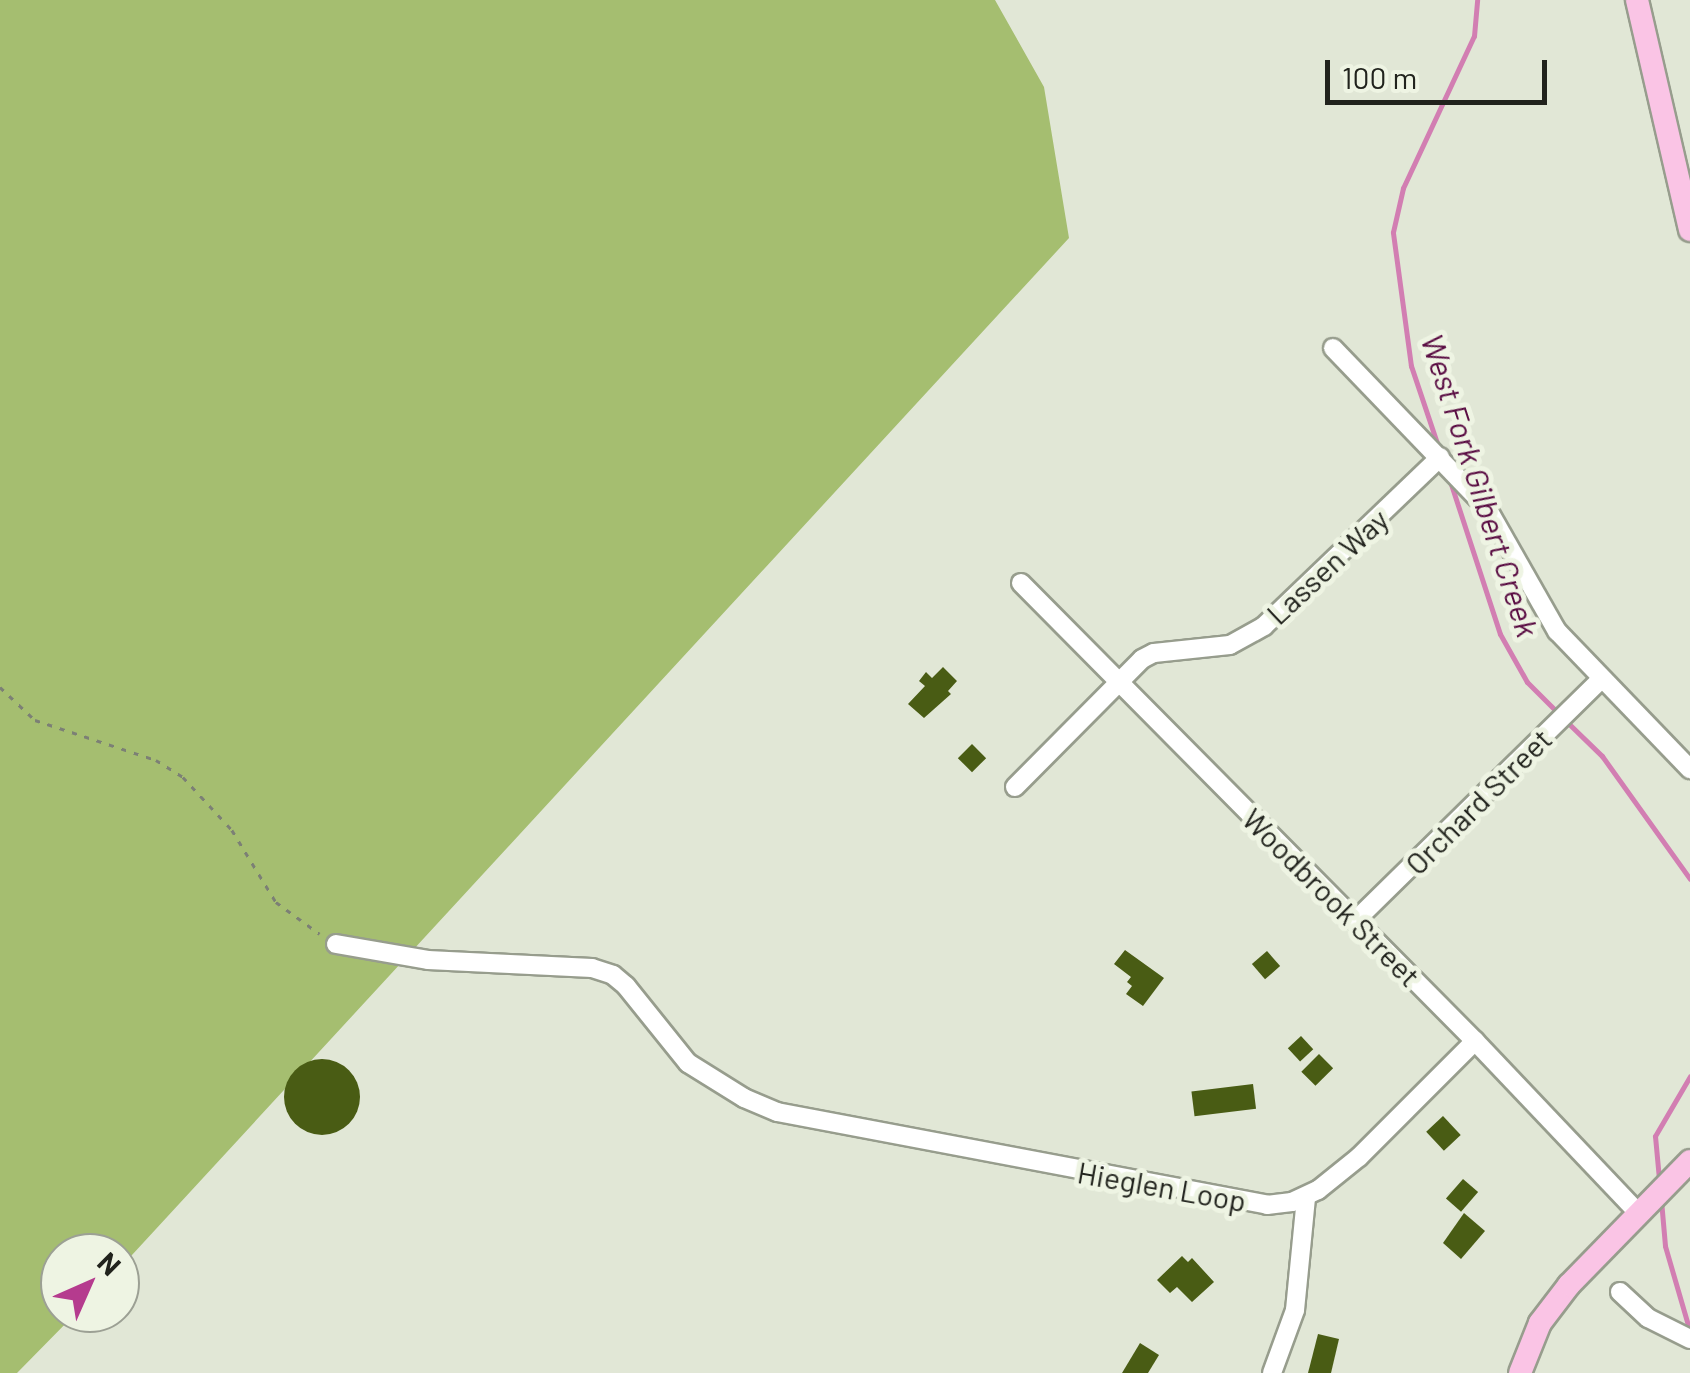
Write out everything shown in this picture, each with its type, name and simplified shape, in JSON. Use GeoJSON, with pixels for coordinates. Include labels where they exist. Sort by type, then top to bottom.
{"type":"FeatureCollection","features":[{"type":"Feature","properties":{"kind":"main road"},"geometry":{"type":"LineString","coordinates":[[1637,0],[1690,230]]}},
{"type":"Feature","properties":{"kind":"main road"},"geometry":{"type":"LineString","coordinates":[[1520,1373],[1553,1305],[1690,1161]]}},
{"type":"Feature","properties":{"kind":"street"},"geometry":{"type":"LineString","coordinates":[[1333,348],[1487,508],[1557,632],[1690,769]]}},
{"type":"Feature","properties":{"kind":"street","name":"Lassen Way"},"geometry":{"type":"LineString","coordinates":[[1015,787],[1118,679],[1154,653],[1213,648],[1246,639],[1286,607],[1440,457]]}},
{"type":"Feature","properties":{"kind":"street","name":"Woodbrook Street"},"geometry":{"type":"LineString","coordinates":[[1021,583],[1475,1042],[1638,1214]]}},
{"type":"Feature","properties":{"kind":"street","name":"Orchard Street"},"geometry":{"type":"LineString","coordinates":[[1355,922],[1600,680]]}},
{"type":"Feature","properties":{"kind":"street","name":"Hieglen Loop"},"geometry":{"type":"LineString","coordinates":[[336,944],[428,960],[564,965],[613,975],[670,1045],[710,1079],[777,1112],[1247,1203],[1279,1204],[1306,1197],[1359,1157],[1475,1042]]}},
{"type":"Feature","properties":{"kind":"street"},"geometry":{"type":"LineString","coordinates":[[1272,1373],[1295,1310],[1306,1197]]}},
{"type":"Feature","properties":{"kind":"street"},"geometry":{"type":"LineString","coordinates":[[1620,1292],[1648,1318],[1690,1340]]}},
{"type":"Feature","properties":{"kind":"path"},"geometry":{"type":"LineString","coordinates":[[0,688],[35,720],[156,760],[183,778],[232,830],[276,902],[336,944]]}},
{"type":"Feature","properties":{"kind":"green space"},"geometry":{"type":"Polygon","coordinates":[[[0,0],[995,0],[1044,87],[1069,238],[140,1246],[140,1233],[40,1233],[40,1333],[56,1333],[17,1373],[0,1373],[0,0]]]}},
{"type":"Feature","properties":{"kind":"building"},"geometry":{"type":"Polygon","coordinates":[[[943,667],[957,681],[948,691],[951,694],[924,718],[908,704],[925,686],[919,681],[926,672],[932,678],[943,667]]]}},
{"type":"Feature","properties":{"kind":"building"},"geometry":{"type":"Polygon","coordinates":[[[972,744],[986,758],[972,772],[958,758],[972,744]]]}},
{"type":"Feature","properties":{"kind":"building"},"geometry":{"type":"Polygon","coordinates":[[[1125,950],[1164,978],[1143,1006],[1126,994],[1132,986],[1127,982],[1131,977],[1114,964],[1125,950]]]}},
{"type":"Feature","properties":{"kind":"building"},"geometry":{"type":"Polygon","coordinates":[[[1267,951],[1280,966],[1265,979],[1252,964],[1267,951]]]}},
{"type":"Feature","properties":{"kind":"building"},"geometry":{"type":"Polygon","coordinates":[[[1301,1036],[1313,1049],[1300,1061],[1288,1048],[1301,1036]]]}},
{"type":"Feature","properties":{"kind":"building"},"geometry":{"type":"Polygon","coordinates":[[[1319,1054],[1333,1068],[1315,1086],[1301,1072],[1319,1054]]]}},
{"type":"Feature","properties":{"kind":"building"},"geometry":{"type":"Polygon","coordinates":[[[322,1059],[349,1070],[360,1097],[349,1124],[322,1135],[295,1124],[284,1097],[295,1070],[322,1059]]]}},
{"type":"Feature","properties":{"kind":"building"},"geometry":{"type":"Polygon","coordinates":[[[1253,1084],[1256,1109],[1195,1116],[1191,1092],[1253,1084]]]}},
{"type":"Feature","properties":{"kind":"building"},"geometry":{"type":"Polygon","coordinates":[[[1443,1116],[1461,1135],[1444,1151],[1426,1132],[1443,1116]]]}},
{"type":"Feature","properties":{"kind":"building"},"geometry":{"type":"Polygon","coordinates":[[[1463,1179],[1478,1192],[1461,1212],[1446,1199],[1463,1179]]]}},
{"type":"Feature","properties":{"kind":"building"},"geometry":{"type":"Polygon","coordinates":[[[1464,1213],[1485,1231],[1461,1259],[1443,1243],[1464,1213]]]}},
{"type":"Feature","properties":{"kind":"building"},"geometry":{"type":"Polygon","coordinates":[[[1182,1256],[1188,1262],[1192,1258],[1214,1282],[1192,1302],[1177,1287],[1170,1293],[1157,1280],[1182,1256]]]}},
{"type":"Feature","properties":{"kind":"building"},"geometry":{"type":"Polygon","coordinates":[[[1318,1334],[1339,1339],[1331,1373],[1308,1373],[1318,1334]]]}},
{"type":"Feature","properties":{"kind":"building"},"geometry":{"type":"Polygon","coordinates":[[[1140,1343],[1159,1355],[1148,1373],[1122,1373],[1140,1343]]]}},
{"type":"Feature","properties":{"kind":"waterway","name":"West Fork Gilbert Creek"},"geometry":{"type":"LineString","coordinates":[[1439,449],[1411,366],[1393,232],[1403,188],[1474,36],[1477,0]]}},
{"type":"Feature","properties":{"kind":"waterway","name":"West Fork Gilbert Creek"},"geometry":{"type":"LineString","coordinates":[[1449,478],[1500,634],[1527,682],[1559,714]]}},
{"type":"Feature","properties":{"kind":"waterway","name":"West Fork Gilbert Creek"},"geometry":{"type":"LineString","coordinates":[[1567,722],[1602,756],[1690,879]]}},
{"type":"Feature","properties":{"kind":"waterway","name":"West Fork Gilbert Creek"},"geometry":{"type":"LineString","coordinates":[[1659,1179],[1655,1136],[1690,1076]]}},
{"type":"Feature","properties":{"kind":"waterway","name":"West Fork Gilbert Creek"},"geometry":{"type":"LineString","coordinates":[[1661,1200],[1665,1246],[1690,1332]]}}]}
